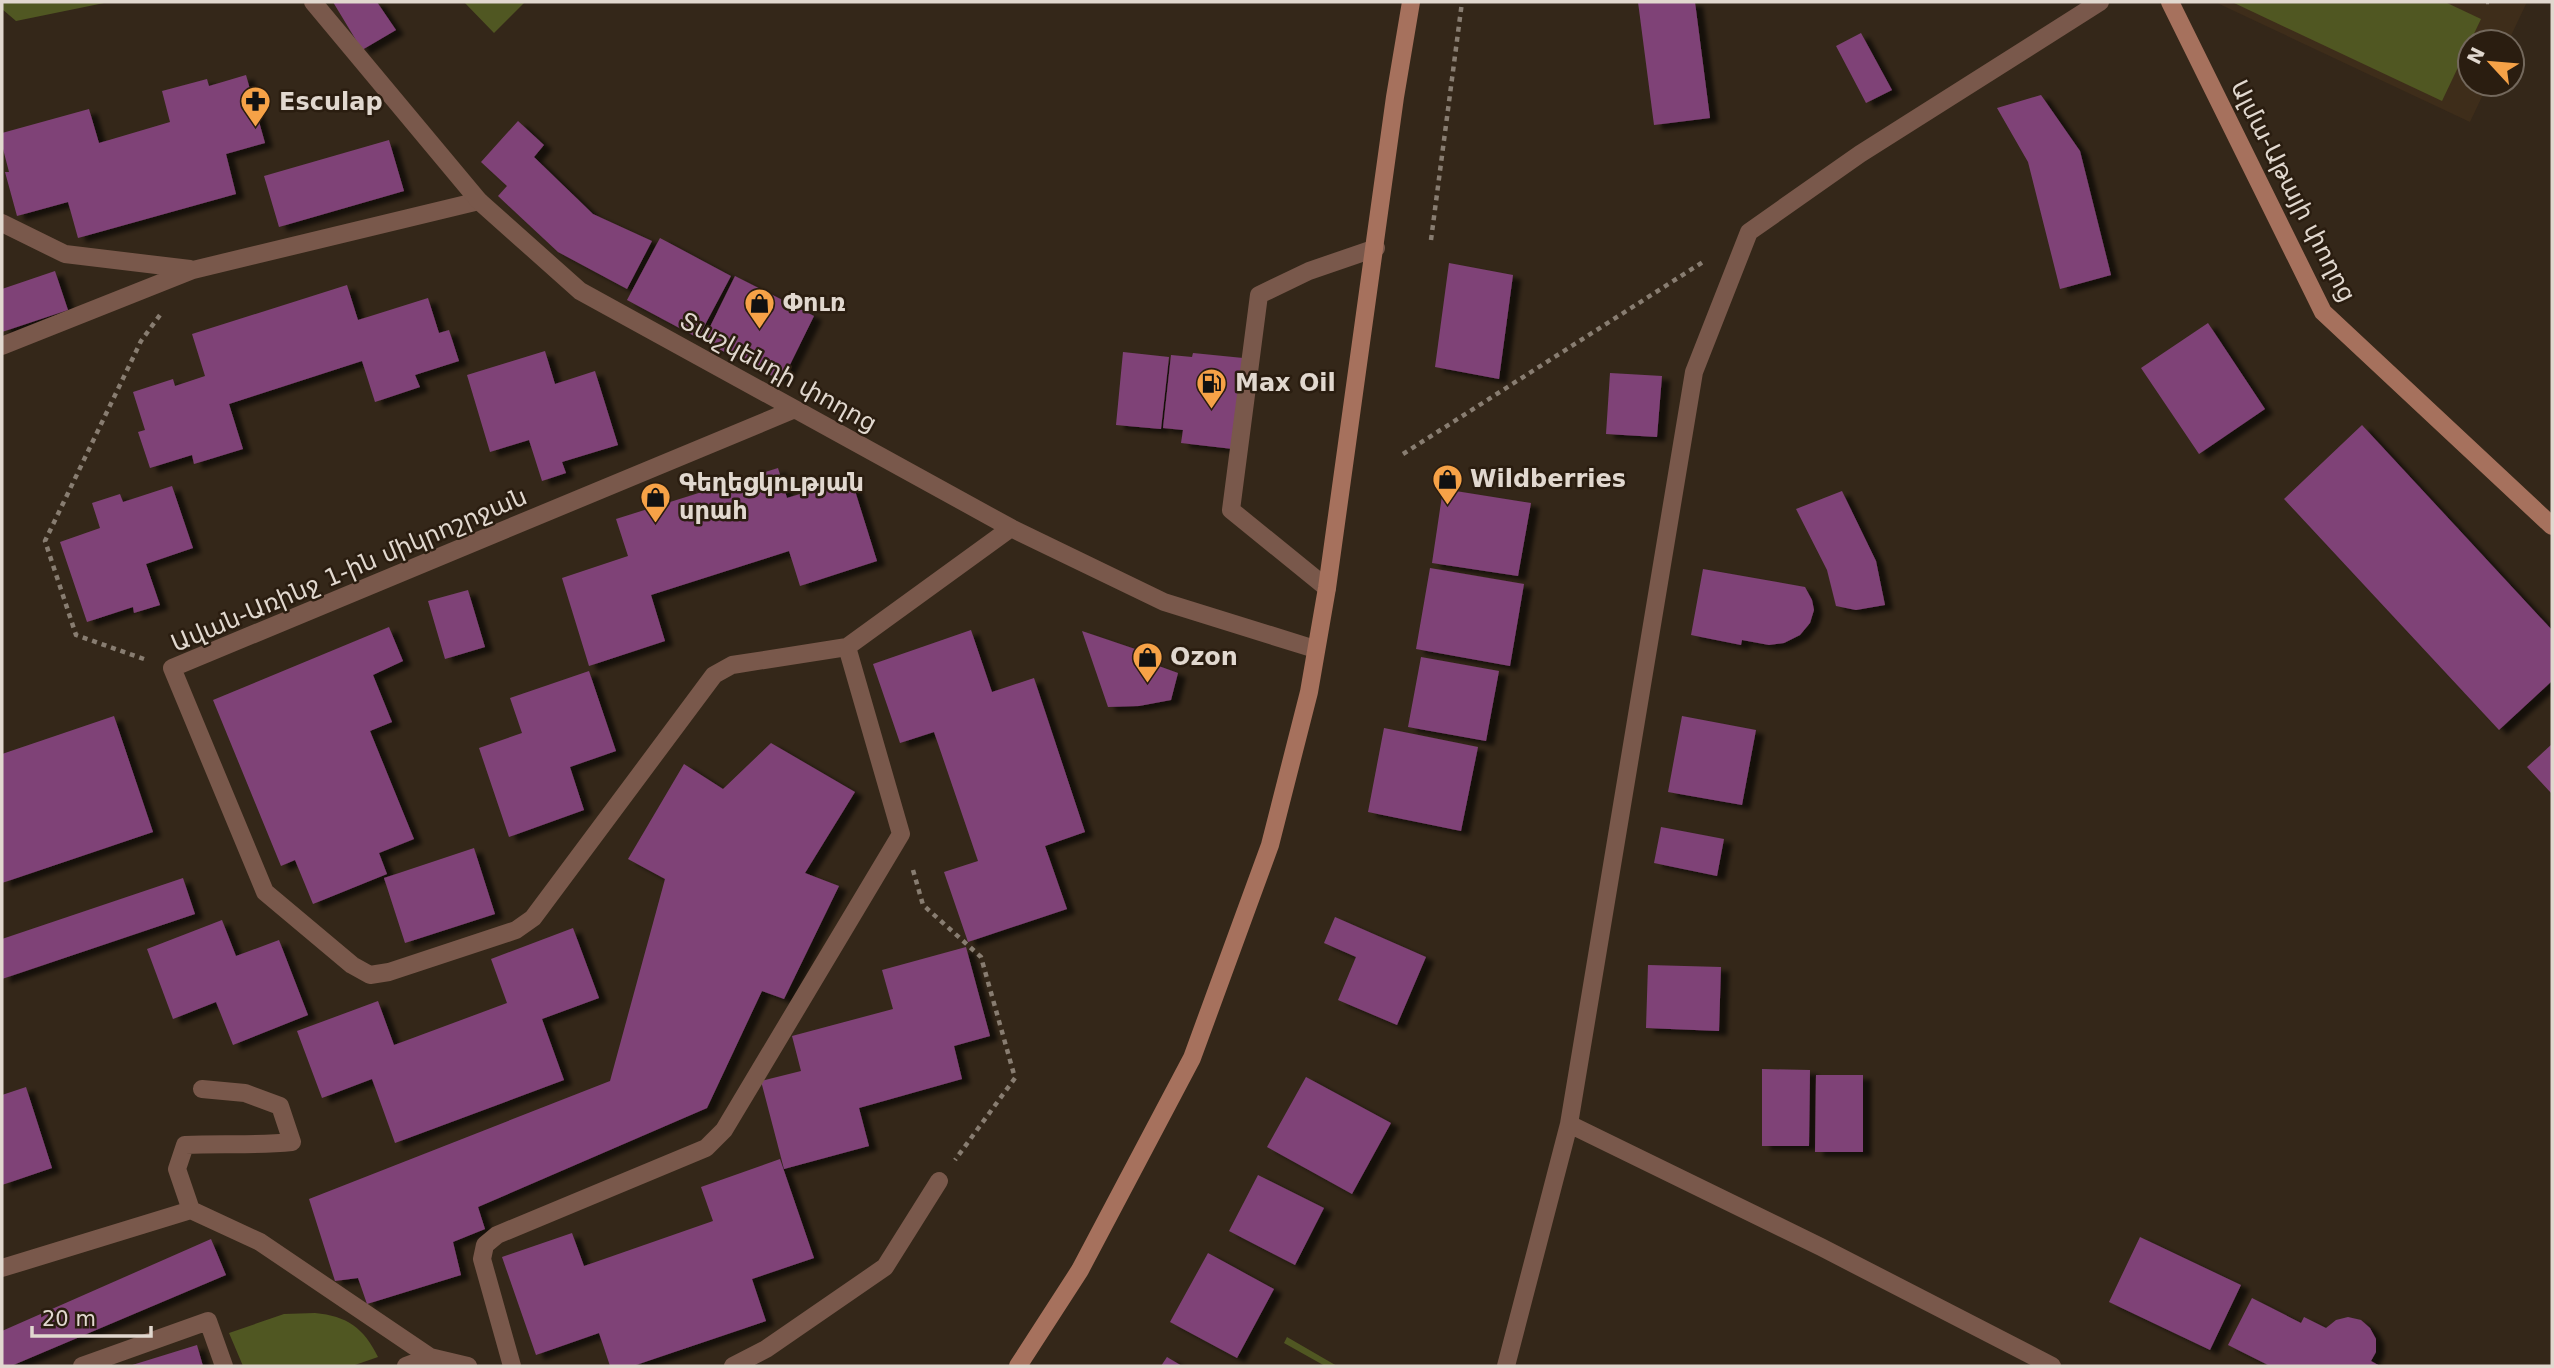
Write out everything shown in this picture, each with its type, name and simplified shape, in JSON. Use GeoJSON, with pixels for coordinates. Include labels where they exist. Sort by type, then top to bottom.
{"type":"FeatureCollection","features":[{"type":"Feature","properties":{"kind":"main road"},"geometry":{"type":"LineString","coordinates":[[1018,1366],[1080,1270],[1192,1058],[1270,845],[1309,692],[1327,588],[1395,97],[1411,2]]}},
{"type":"Feature","properties":{"kind":"main road","name":"Ալմա-Աթայի փողոց"},"geometry":{"type":"LineString","coordinates":[[2170,2],[2323,312],[2552,526]]}},
{"type":"Feature","properties":{"kind":"street","name":"Տաշկենդի փողոց"},"geometry":{"type":"LineString","coordinates":[[313,2],[479,201],[580,291],[1011,528],[1164,602],[1315,649]]}},
{"type":"Feature","properties":{"kind":"street"},"geometry":{"type":"LineString","coordinates":[[1506,1366],[1569,1124],[1694,372],[1749,232],[1860,154],[2099,2]]}},
{"type":"Feature","properties":{"kind":"street"},"geometry":{"type":"LineString","coordinates":[[2,346],[193,270],[479,201]]}},
{"type":"Feature","properties":{"kind":"street"},"geometry":{"type":"LineString","coordinates":[[2,223],[65,254],[193,270]]}},
{"type":"Feature","properties":{"kind":"street"},"geometry":{"type":"LineString","coordinates":[[1327,588],[1231,510],[1259,295],[1309,271],[1376,248]]}},
{"type":"Feature","properties":{"kind":"street","name":"Ավան-Առինջ 1-ին միկրոշրջան"},"geometry":{"type":"LineString","coordinates":[[795,409],[172,668],[265,892],[352,965],[370,975],[388,972],[516,930],[533,918],[714,675],[732,665],[847,647],[1011,528]]}},
{"type":"Feature","properties":{"kind":"street"},"geometry":{"type":"LineString","coordinates":[[512,1366],[482,1259],[485,1245],[497,1235],[706,1148],[724,1130],[901,834],[847,647]]}},
{"type":"Feature","properties":{"kind":"street"},"geometry":{"type":"LineString","coordinates":[[191,1210],[177,1169],[185,1145],[262,1145],[292,1142],[280,1106],[245,1093],[202,1089]]}},
{"type":"Feature","properties":{"kind":"street"},"geometry":{"type":"LineString","coordinates":[[1569,1124],[1821,1247],[2052,1366]]}},
{"type":"Feature","properties":{"kind":"street"},"geometry":{"type":"LineString","coordinates":[[733,1366],[766,1349],[885,1267],[939,1181]]}},
{"type":"Feature","properties":{"kind":"street"},"geometry":{"type":"LineString","coordinates":[[2,1268],[191,1210],[260,1242],[430,1357],[468,1366]]}},
{"type":"Feature","properties":{"kind":"street"},"geometry":{"type":"LineString","coordinates":[[82,1366],[208,1321],[224,1366]]}},
{"type":"Feature","properties":{"kind":"street"},"geometry":{"type":"LineString","coordinates":[[406,1366],[430,1357]]}},
{"type":"Feature","properties":{"kind":"path"},"geometry":{"type":"LineString","coordinates":[[1431,240],[1462,2]]}},
{"type":"Feature","properties":{"kind":"path"},"geometry":{"type":"LineString","coordinates":[[1403,454],[1749,232]]}},
{"type":"Feature","properties":{"kind":"path"},"geometry":{"type":"LineString","coordinates":[[163,311],[141,341],[45,541],[76,635],[172,668]]}},
{"type":"Feature","properties":{"kind":"path"},"geometry":{"type":"LineString","coordinates":[[901,834],[923,905],[981,957],[1015,1078],[939,1181]]}},
{"type":"Feature","properties":{"kind":"shaded area"},"geometry":{"type":"Polygon","coordinates":[[[2215,2],[2527,2],[2515,28],[2456,28],[2456,98],[2481,98],[2470,122],[2215,2]]]}},
{"type":"Feature","properties":{"kind":"green space"},"geometry":{"type":"Polygon","coordinates":[[[2,2],[109,2],[16,21],[2,9],[2,2]]]}},
{"type":"Feature","properties":{"kind":"green space"},"geometry":{"type":"Polygon","coordinates":[[[464,2],[525,2],[494,33],[464,2]]]}},
{"type":"Feature","properties":{"kind":"green space"},"geometry":{"type":"Polygon","coordinates":[[[2232,2],[2445,2],[2481,19],[2477,28],[2456,28],[2456,72],[2442,101],[2232,2]]]}},
{"type":"Feature","properties":{"kind":"green space"},"geometry":{"type":"Polygon","coordinates":[[[315,1313],[336,1317],[353,1325],[367,1338],[378,1357],[352,1366],[243,1366],[229,1333],[284,1314],[315,1313]]]}},
{"type":"Feature","properties":{"kind":"green space"},"geometry":{"type":"Polygon","coordinates":[[[1287,1337],[1337,1366],[1325,1366],[1284,1343],[1287,1337]]]}},
{"type":"Feature","properties":{"kind":"building"},"geometry":{"type":"Polygon","coordinates":[[[333,2],[377,2],[396,30],[362,50],[333,2]]]}},
{"type":"Feature","properties":{"kind":"building"},"geometry":{"type":"Polygon","coordinates":[[[1638,2],[1695,2],[1710,118],[1654,125],[1638,2]]]}},
{"type":"Feature","properties":{"kind":"building"},"geometry":{"type":"Polygon","coordinates":[[[1861,33],[1892,90],[1866,103],[1836,46],[1861,33]]]}},
{"type":"Feature","properties":{"kind":"building"},"geometry":{"type":"Polygon","coordinates":[[[246,75],[265,143],[226,154],[236,194],[78,238],[68,202],[17,216],[5,172],[9,172],[2,145],[2,133],[89,109],[99,143],[170,122],[162,91],[207,79],[209,86],[246,75]]]}},
{"type":"Feature","properties":{"kind":"building"},"geometry":{"type":"Polygon","coordinates":[[[2041,95],[2080,151],[2111,275],[2060,289],[2028,162],[1997,108],[2041,95]]]}},
{"type":"Feature","properties":{"kind":"building"},"geometry":{"type":"Polygon","coordinates":[[[518,121],[544,145],[534,157],[593,214],[652,241],[627,289],[558,252],[498,196],[507,186],[481,162],[518,121]]]}},
{"type":"Feature","properties":{"kind":"building"},"geometry":{"type":"Polygon","coordinates":[[[389,140],[404,191],[279,227],[264,176],[389,140]]]}},
{"type":"Feature","properties":{"kind":"building"},"geometry":{"type":"Polygon","coordinates":[[[660,238],[731,276],[698,338],[627,300],[660,238]]]}},
{"type":"Feature","properties":{"kind":"building"},"geometry":{"type":"Polygon","coordinates":[[[1449,263],[1513,275],[1499,379],[1435,367],[1449,263]]]}},
{"type":"Feature","properties":{"kind":"building"},"geometry":{"type":"Polygon","coordinates":[[[55,271],[68,310],[2,332],[2,289],[55,271]]]}},
{"type":"Feature","properties":{"kind":"building"},"geometry":{"type":"Polygon","coordinates":[[[735,276],[814,316],[782,381],[703,341],[735,276]]]}},
{"type":"Feature","properties":{"kind":"building"},"geometry":{"type":"Polygon","coordinates":[[[347,285],[358,320],[428,298],[439,333],[449,330],[459,361],[415,375],[420,387],[375,402],[362,361],[229,404],[243,449],[194,464],[192,455],[150,468],[138,432],[145,430],[133,392],[173,379],[175,386],[205,376],[192,334],[347,285]]]}},
{"type":"Feature","properties":{"kind":"building"},"geometry":{"type":"Polygon","coordinates":[[[2208,323],[2265,409],[2199,454],[2141,368],[2208,323]]]}},
{"type":"Feature","properties":{"kind":"building"},"geometry":{"type":"Polygon","coordinates":[[[545,351],[555,384],[595,371],[618,445],[562,462],[566,473],[542,481],[529,440],[490,452],[467,375],[545,351]]]}},
{"type":"Feature","properties":{"kind":"building"},"geometry":{"type":"Polygon","coordinates":[[[1123,352],[1169,357],[1161,429],[1116,425],[1123,352]]]}},
{"type":"Feature","properties":{"kind":"building"},"geometry":{"type":"Polygon","coordinates":[[[1193,353],[1243,358],[1233,449],[1181,443],[1183,430],[1163,428],[1171,355],[1192,357],[1193,353]]]}},
{"type":"Feature","properties":{"kind":"building"},"geometry":{"type":"Polygon","coordinates":[[[1610,373],[1662,376],[1657,437],[1606,434],[1610,373]]]}},
{"type":"Feature","properties":{"kind":"building"},"geometry":{"type":"Polygon","coordinates":[[[2362,425],[2552,630],[2552,681],[2499,730],[2284,499],[2362,425]]]}},
{"type":"Feature","properties":{"kind":"building"},"geometry":{"type":"Polygon","coordinates":[[[778,468],[787,498],[851,478],[877,561],[800,586],[789,551],[651,595],[665,641],[589,666],[562,578],[628,556],[616,519],[778,468]]]}},
{"type":"Feature","properties":{"kind":"building"},"geometry":{"type":"Polygon","coordinates":[[[172,486],[193,548],[146,564],[160,605],[134,613],[133,607],[87,622],[60,542],[100,528],[92,503],[120,494],[123,502],[172,486]]]}},
{"type":"Feature","properties":{"kind":"building"},"geometry":{"type":"Polygon","coordinates":[[[1443,489],[1531,503],[1518,576],[1432,563],[1443,489]]]}},
{"type":"Feature","properties":{"kind":"building"},"geometry":{"type":"Polygon","coordinates":[[[1842,491],[1876,561],[1885,605],[1856,610],[1836,606],[1827,570],[1796,509],[1842,491]]]}},
{"type":"Feature","properties":{"kind":"building"},"geometry":{"type":"Polygon","coordinates":[[[1430,568],[1524,584],[1510,666],[1416,649],[1430,568]]]}},
{"type":"Feature","properties":{"kind":"building"},"geometry":{"type":"Polygon","coordinates":[[[1703,569],[1805,587],[1814,610],[1810,623],[1800,635],[1784,643],[1769,645],[1742,640],[1741,645],[1691,635],[1703,569]]]}},
{"type":"Feature","properties":{"kind":"building"},"geometry":{"type":"Polygon","coordinates":[[[468,590],[485,647],[445,659],[428,601],[468,590]]]}},
{"type":"Feature","properties":{"kind":"building"},"geometry":{"type":"Polygon","coordinates":[[[389,627],[403,661],[373,675],[392,722],[370,731],[414,839],[379,853],[387,874],[313,904],[295,860],[281,866],[213,700],[389,627]]]}},
{"type":"Feature","properties":{"kind":"building"},"geometry":{"type":"Polygon","coordinates":[[[971,630],[992,692],[1034,678],[1085,832],[1045,846],[1067,909],[968,942],[944,872],[978,861],[934,732],[900,743],[873,664],[971,630]]]}},
{"type":"Feature","properties":{"kind":"building"},"geometry":{"type":"Polygon","coordinates":[[[1082,631],[1147,653],[1145,661],[1178,673],[1171,700],[1139,706],[1108,707],[1082,631]]]}},
{"type":"Feature","properties":{"kind":"building"},"geometry":{"type":"Polygon","coordinates":[[[1421,657],[1499,671],[1486,741],[1408,727],[1421,657]]]}},
{"type":"Feature","properties":{"kind":"building"},"geometry":{"type":"Polygon","coordinates":[[[589,671],[616,751],[570,767],[584,810],[509,837],[479,748],[522,733],[510,698],[589,671]]]}},
{"type":"Feature","properties":{"kind":"building"},"geometry":{"type":"Polygon","coordinates":[[[114,716],[153,832],[2,883],[2,754],[114,716]]]}},
{"type":"Feature","properties":{"kind":"building"},"geometry":{"type":"Polygon","coordinates":[[[1682,716],[1756,730],[1742,805],[1668,792],[1682,716]]]}},
{"type":"Feature","properties":{"kind":"building"},"geometry":{"type":"Polygon","coordinates":[[[1384,728],[1478,747],[1461,831],[1368,812],[1384,728]]]}},
{"type":"Feature","properties":{"kind":"building"},"geometry":{"type":"Polygon","coordinates":[[[771,743],[855,792],[805,873],[839,886],[784,999],[762,991],[707,1108],[478,1207],[485,1229],[453,1242],[461,1275],[367,1304],[358,1278],[335,1281],[309,1199],[610,1081],[665,879],[628,859],[684,764],[723,789],[771,743]]]}},
{"type":"Feature","properties":{"kind":"building"},"geometry":{"type":"Polygon","coordinates":[[[2552,744],[2552,794],[2527,767],[2552,744]]]}},
{"type":"Feature","properties":{"kind":"building"},"geometry":{"type":"Polygon","coordinates":[[[1661,827],[1724,839],[1717,876],[1654,863],[1661,827]]]}},
{"type":"Feature","properties":{"kind":"building"},"geometry":{"type":"Polygon","coordinates":[[[474,848],[495,914],[405,943],[384,878],[474,848]]]}},
{"type":"Feature","properties":{"kind":"building"},"geometry":{"type":"Polygon","coordinates":[[[183,878],[195,914],[2,979],[2,939],[183,878]]]}},
{"type":"Feature","properties":{"kind":"building"},"geometry":{"type":"Polygon","coordinates":[[[1335,917],[1426,957],[1397,1025],[1338,1000],[1356,957],[1324,943],[1335,917]]]}},
{"type":"Feature","properties":{"kind":"building"},"geometry":{"type":"Polygon","coordinates":[[[222,920],[236,956],[279,940],[308,1015],[233,1045],[216,1002],[173,1019],[147,949],[222,920]]]}},
{"type":"Feature","properties":{"kind":"building"},"geometry":{"type":"Polygon","coordinates":[[[573,928],[599,998],[542,1019],[564,1080],[395,1143],[372,1079],[322,1098],[297,1031],[378,1001],[394,1045],[507,1003],[491,959],[573,928]]]}},
{"type":"Feature","properties":{"kind":"building"},"geometry":{"type":"Polygon","coordinates":[[[966,947],[990,1036],[954,1046],[962,1079],[859,1108],[869,1146],[784,1169],[761,1081],[801,1071],[792,1036],[893,1009],[882,970],[966,947]]]}},
{"type":"Feature","properties":{"kind":"building"},"geometry":{"type":"Polygon","coordinates":[[[1648,965],[1721,967],[1719,1031],[1646,1028],[1648,965]]]}},
{"type":"Feature","properties":{"kind":"building"},"geometry":{"type":"Polygon","coordinates":[[[1762,1069],[1810,1070],[1809,1146],[1762,1146],[1762,1069]]]}},
{"type":"Feature","properties":{"kind":"building"},"geometry":{"type":"Polygon","coordinates":[[[1816,1075],[1863,1075],[1863,1152],[1815,1152],[1816,1075]]]}},
{"type":"Feature","properties":{"kind":"building"},"geometry":{"type":"Polygon","coordinates":[[[1306,1077],[1391,1123],[1352,1194],[1267,1147],[1306,1077]]]}},
{"type":"Feature","properties":{"kind":"building"},"geometry":{"type":"Polygon","coordinates":[[[26,1087],[52,1168],[2,1185],[2,1095],[26,1087]]]}},
{"type":"Feature","properties":{"kind":"building"},"geometry":{"type":"Polygon","coordinates":[[[780,1159],[814,1258],[752,1279],[766,1321],[633,1366],[610,1366],[599,1333],[536,1355],[502,1257],[572,1233],[584,1266],[713,1221],[701,1187],[780,1159]]]}},
{"type":"Feature","properties":{"kind":"building"},"geometry":{"type":"Polygon","coordinates":[[[1258,1175],[1324,1208],[1295,1265],[1229,1231],[1258,1175]]]}},
{"type":"Feature","properties":{"kind":"building"},"geometry":{"type":"Polygon","coordinates":[[[2140,1237],[2241,1285],[2210,1350],[2109,1302],[2140,1237]]]}},
{"type":"Feature","properties":{"kind":"building"},"geometry":{"type":"Polygon","coordinates":[[[211,1239],[226,1275],[11,1366],[2,1366],[2,1331],[211,1239]]]}},
{"type":"Feature","properties":{"kind":"building"},"geometry":{"type":"Polygon","coordinates":[[[1208,1253],[1274,1289],[1237,1358],[1170,1322],[1208,1253]]]}},
{"type":"Feature","properties":{"kind":"building"},"geometry":{"type":"Polygon","coordinates":[[[2252,1298],[2301,1323],[2304,1317],[2326,1328],[2336,1320],[2348,1317],[2361,1320],[2370,1328],[2376,1339],[2376,1352],[2371,1361],[2380,1366],[2270,1366],[2228,1345],[2252,1298]]]}},
{"type":"Feature","properties":{"kind":"building"},"geometry":{"type":"Polygon","coordinates":[[[197,1345],[203,1366],[129,1366],[197,1345]]]}},
{"type":"Feature","properties":{"kind":"building"},"geometry":{"type":"Polygon","coordinates":[[[1167,1357],[1182,1366],[1161,1366],[1167,1357]]]}},
{"type":"Feature","properties":{"kind":"place","name":"Esculap"},"geometry":{"type":"Point","coordinates":[256,129]}},
{"type":"Feature","properties":{"kind":"place","name":"Փուռ"},"geometry":{"type":"Point","coordinates":[760,330]}},
{"type":"Feature","properties":{"kind":"place","name":"Max Oil"},"geometry":{"type":"Point","coordinates":[1212,410]}},
{"type":"Feature","properties":{"kind":"place","name":"Wildberries"},"geometry":{"type":"Point","coordinates":[1447,506]}},
{"type":"Feature","properties":{"kind":"place","name":"Գեղեցկության սրահ"},"geometry":{"type":"Point","coordinates":[656,524]}},
{"type":"Feature","properties":{"kind":"place","name":"Ozon"},"geometry":{"type":"Point","coordinates":[1147,684]}}]}
